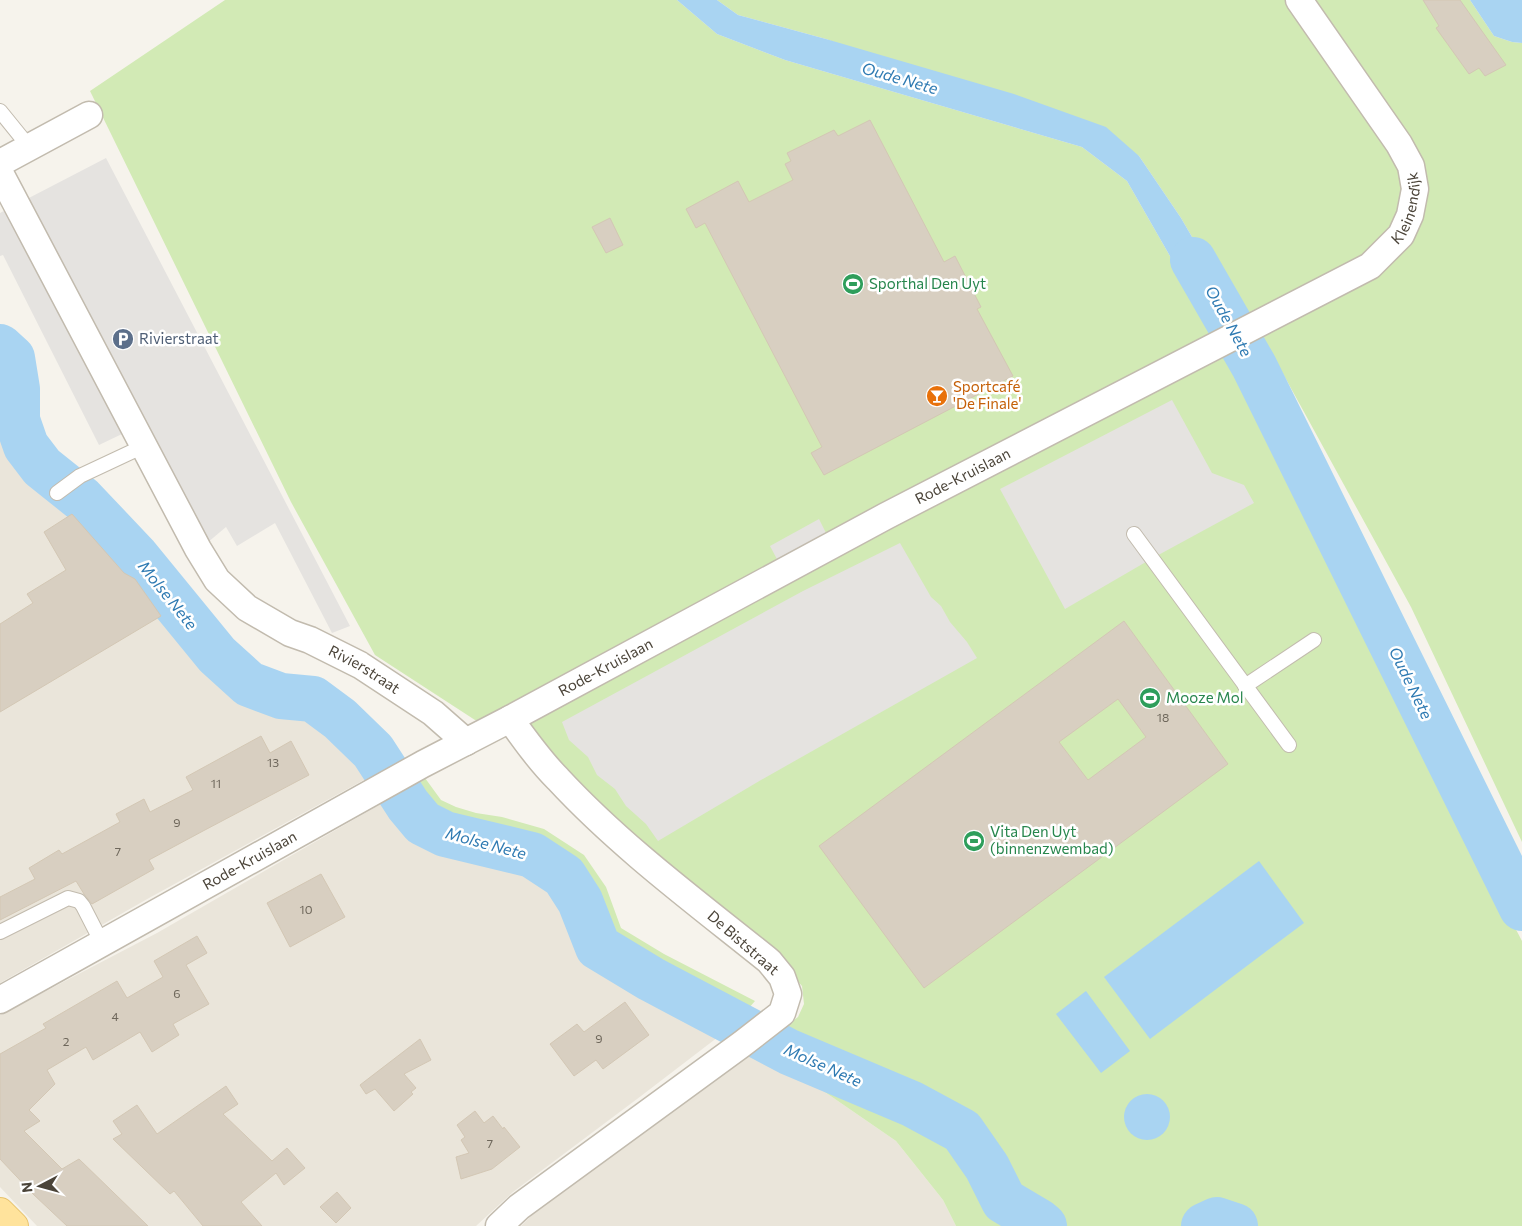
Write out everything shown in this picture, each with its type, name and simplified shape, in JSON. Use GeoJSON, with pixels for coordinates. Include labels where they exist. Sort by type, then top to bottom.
{"type":"FeatureCollection","features":[{"type":"Feature","properties":{"kind":"main road"},"geometry":{"type":"LineString","coordinates":[[0,1212],[14,1226]]}},
{"type":"Feature","properties":{"kind":"street","name":"Kleinendijk"},"geometry":{"type":"LineString","coordinates":[[1218,345],[1370,266],[1401,235],[1410,215],[1415,189],[1410,166],[1399,144],[1299,0]]}},
{"type":"Feature","properties":{"kind":"street"},"geometry":{"type":"LineString","coordinates":[[0,163],[89,115]]}},
{"type":"Feature","properties":{"kind":"street","name":"Rivierstraat"},"geometry":{"type":"LineString","coordinates":[[0,173],[198,549],[217,580],[247,608],[290,633],[310,640],[360,665],[433,713],[466,742]]}},
{"type":"Feature","properties":{"kind":"street","name":"Rode-Kruislaan"},"geometry":{"type":"LineString","coordinates":[[0,1000],[417,768],[510,720],[886,516],[1218,345]]}},
{"type":"Feature","properties":{"kind":"street","name":"De Biststraat"},"geometry":{"type":"LineString","coordinates":[[499,1226],[519,1207],[782,1013],[788,994],[782,977],[769,962],[645,862],[609,829],[557,779],[510,720]]}},
{"type":"Feature","properties":{"kind":"lane"},"geometry":{"type":"LineString","coordinates":[[0,111],[30,148]]}},
{"type":"Feature","properties":{"kind":"lane"},"geometry":{"type":"LineString","coordinates":[[57,493],[80,476],[144,446]]}},
{"type":"Feature","properties":{"kind":"lane"},"geometry":{"type":"LineString","coordinates":[[1134,534],[1289,745]]}},
{"type":"Feature","properties":{"kind":"lane"},"geometry":{"type":"LineString","coordinates":[[1245,686],[1314,640]]}},
{"type":"Feature","properties":{"kind":"lane"},"geometry":{"type":"LineString","coordinates":[[0,932],[68,898],[83,906],[102,943]]}},
{"type":"Feature","properties":{"kind":"shaded area","name":"Rivierstraat"},"geometry":{"type":"Polygon","coordinates":[[[106,158],[350,626],[332,633],[275,523],[237,546],[226,527],[207,543],[145,423],[99,445],[3,255],[0,256],[0,213],[106,158]]]}},
{"type":"Feature","properties":{"kind":"shaded area"},"geometry":{"type":"Polygon","coordinates":[[[0,368],[3,373],[9,424],[27,460],[115,549],[207,664],[255,702],[325,723],[350,745],[371,776],[149,898],[0,983],[0,368]]]}},
{"type":"Feature","properties":{"kind":"shaded area"},"geometry":{"type":"Polygon","coordinates":[[[1172,400],[1212,473],[1244,485],[1254,503],[1151,559],[1065,609],[1000,489],[1172,400]]]}},
{"type":"Feature","properties":{"kind":"shaded area"},"geometry":{"type":"Polygon","coordinates":[[[819,519],[828,537],[779,563],[770,546],[819,519]]]}},
{"type":"Feature","properties":{"kind":"shaded area"},"geometry":{"type":"Polygon","coordinates":[[[900,543],[931,597],[941,606],[950,622],[967,642],[977,658],[761,780],[658,841],[646,824],[626,806],[615,789],[597,775],[588,757],[569,740],[562,722],[803,591],[900,543]]]}},
{"type":"Feature","properties":{"kind":"shaded area"},"geometry":{"type":"Polygon","coordinates":[[[400,793],[423,823],[445,834],[532,855],[564,876],[580,901],[598,947],[651,979],[735,1024],[513,1192],[476,1226],[37,1226],[0,1187],[0,1015],[157,933],[400,793]]]}},
{"type":"Feature","properties":{"kind":"shaded area"},"geometry":{"type":"Polygon","coordinates":[[[775,1034],[803,1077],[896,1141],[943,1200],[956,1226],[521,1226],[532,1215],[775,1034]]]}},
{"type":"Feature","properties":{"kind":"green space"},"geometry":{"type":"Polygon","coordinates":[[[225,0],[677,0],[717,34],[785,60],[1082,147],[1127,181],[1210,326],[1456,815],[1522,941],[1522,1226],[956,1226],[943,1200],[896,1141],[803,1077],[775,1034],[798,1017],[804,1004],[802,986],[770,950],[583,793],[528,728],[475,720],[375,655],[291,502],[90,91],[225,0]]]}},
{"type":"Feature","properties":{"kind":"green space"},"geometry":{"type":"Polygon","coordinates":[[[717,0],[1470,0],[1494,36],[1522,43],[1522,842],[1411,607],[1264,339],[1234,309],[1181,218],[1139,156],[826,39],[738,15],[717,0]]]}},
{"type":"Feature","properties":{"kind":"green space"},"geometry":{"type":"Polygon","coordinates":[[[425,778],[441,800],[476,813],[502,817],[544,829],[584,855],[606,887],[621,928],[664,954],[755,1001],[735,1024],[651,979],[598,947],[580,901],[564,876],[532,855],[445,834],[423,823],[400,793],[425,778]]]}},
{"type":"Feature","properties":{"kind":"water"},"geometry":{"type":"Polygon","coordinates":[[[677,0],[717,0],[738,15],[1014,94],[1106,127],[1139,156],[1181,218],[1234,309],[1210,326],[1127,181],[1082,147],[785,60],[717,34],[677,0]]]}},
{"type":"Feature","properties":{"kind":"water"},"geometry":{"type":"Polygon","coordinates":[[[1470,0],[1522,0],[1522,43],[1494,36],[1470,0]]]}},
{"type":"Feature","properties":{"kind":"water"},"geometry":{"type":"Polygon","coordinates":[[[1259,861],[1304,923],[1150,1039],[1104,977],[1259,861]]]}},
{"type":"Feature","properties":{"kind":"water"},"geometry":{"type":"Polygon","coordinates":[[[1086,991],[1130,1051],[1101,1073],[1056,1014],[1086,991]]]}},
{"type":"Feature","properties":{"kind":"water"},"geometry":{"type":"Polygon","coordinates":[[[1147,1094],[1160,1098],[1166,1104],[1170,1117],[1166,1130],[1160,1136],[1147,1140],[1134,1136],[1128,1130],[1124,1117],[1128,1104],[1134,1098],[1147,1094]]]}},
{"type":"Feature","properties":{"kind":"building"},"geometry":{"type":"Polygon","coordinates":[[[1423,0],[1460,0],[1506,65],[1485,76],[1479,68],[1469,74],[1436,28],[1439,26],[1423,0]]]}},
{"type":"Feature","properties":{"kind":"building","name":"Sporthal Den Uyt"},"geometry":{"type":"Polygon","coordinates":[[[870,120],[944,262],[955,256],[981,307],[977,309],[1013,376],[824,475],[811,453],[822,447],[705,223],[696,228],[686,209],[738,181],[749,202],[793,180],[785,164],[791,161],[787,153],[834,130],[838,136],[870,120]]]}},
{"type":"Feature","properties":{"kind":"building"},"geometry":{"type":"Polygon","coordinates":[[[610,218],[623,245],[606,253],[592,227],[610,218]]]}},
{"type":"Feature","properties":{"kind":"building"},"geometry":{"type":"Polygon","coordinates":[[[72,514],[124,573],[135,579],[161,616],[0,712],[0,624],[33,603],[27,594],[66,570],[44,532],[72,514]]]}},
{"type":"Feature","properties":{"kind":"building","name":"Vita Den Uyt (binnenzwembad)"},"geometry":{"type":"Polygon","coordinates":[[[1124,621],[1228,764],[924,988],[819,846],[1124,621]],[[1118,699],[1059,742],[1088,780],[1146,737],[1118,699]]]}},
{"type":"Feature","properties":{"kind":"building"},"geometry":{"type":"Polygon","coordinates":[[[261,736],[270,753],[291,741],[309,775],[149,860],[154,869],[92,904],[76,881],[0,920],[0,897],[35,879],[29,868],[59,850],[62,854],[120,822],[116,814],[144,799],[150,812],[193,790],[186,777],[261,736]]]}},
{"type":"Feature","properties":{"kind":"building"},"geometry":{"type":"Polygon","coordinates":[[[321,874],[345,917],[290,947],[267,903],[321,874]]]}},
{"type":"Feature","properties":{"kind":"building"},"geometry":{"type":"Polygon","coordinates":[[[197,936],[207,953],[186,965],[209,1004],[173,1024],[179,1035],[152,1052],[140,1032],[93,1060],[86,1047],[47,1070],[55,1084],[29,1110],[40,1121],[24,1131],[62,1169],[79,1159],[148,1226],[67,1226],[0,1159],[0,1054],[46,1028],[43,1024],[117,981],[127,998],[163,977],[154,961],[197,936]]]}},
{"type":"Feature","properties":{"kind":"building"},"geometry":{"type":"Polygon","coordinates":[[[625,1002],[649,1035],[603,1069],[596,1060],[574,1076],[550,1044],[577,1024],[584,1032],[625,1002]]]}},
{"type":"Feature","properties":{"kind":"building"},"geometry":{"type":"Polygon","coordinates":[[[420,1039],[431,1060],[404,1074],[416,1088],[411,1092],[413,1094],[394,1111],[375,1089],[366,1094],[360,1085],[420,1039]]]}},
{"type":"Feature","properties":{"kind":"building"},"geometry":{"type":"Polygon","coordinates":[[[226,1086],[238,1104],[223,1114],[272,1161],[287,1148],[305,1168],[284,1185],[276,1173],[241,1202],[262,1226],[203,1226],[174,1191],[170,1194],[113,1139],[122,1134],[113,1121],[137,1105],[157,1134],[226,1086]]]}},
{"type":"Feature","properties":{"kind":"building"},"geometry":{"type":"Polygon","coordinates":[[[475,1111],[484,1123],[493,1116],[520,1147],[492,1169],[461,1179],[456,1157],[469,1153],[461,1140],[465,1137],[457,1125],[475,1111]]]}},
{"type":"Feature","properties":{"kind":"building"},"geometry":{"type":"Polygon","coordinates":[[[337,1192],[351,1208],[336,1223],[320,1207],[337,1192]]]}},
{"type":"Feature","properties":{"kind":"waterway","name":"Oude Nete"},"geometry":{"type":"LineString","coordinates":[[1193,260],[1254,366],[1522,908]]}},
{"type":"Feature","properties":{"kind":"waterway","name":"Molse Nete"},"geometry":{"type":"LineString","coordinates":[[0,347],[12,358],[17,389],[17,420],[26,446],[42,467],[82,499],[136,556],[217,655],[249,684],[281,696],[313,699],[340,719],[373,751],[408,805],[423,823],[445,834],[532,855],[564,876],[580,901],[598,947],[651,979],[789,1052],[912,1104],[962,1131],[987,1167],[1004,1201],[1044,1226]]}},
{"type":"Feature","properties":{"kind":"waterway","name":"Molse Nete"},"geometry":{"type":"LineString","coordinates":[[1204,1226],[1217,1220],[1235,1226]]}},
{"type":"Feature","properties":{"kind":"place","name":"Sporthal Den Uyt"},"geometry":{"type":"Point","coordinates":[853,284]}},
{"type":"Feature","properties":{"kind":"place","name":"Rivierstraat"},"geometry":{"type":"Point","coordinates":[123,339]}},
{"type":"Feature","properties":{"kind":"place","name":"Sportcafé 'De Finale'"},"geometry":{"type":"Point","coordinates":[937,396]}},
{"type":"Feature","properties":{"kind":"place","name":"Mooze Mol"},"geometry":{"type":"Point","coordinates":[1150,698]}},
{"type":"Feature","properties":{"kind":"place","name":"Vita Den Uyt (binnenzwembad)"},"geometry":{"type":"Point","coordinates":[974,841]}}]}
